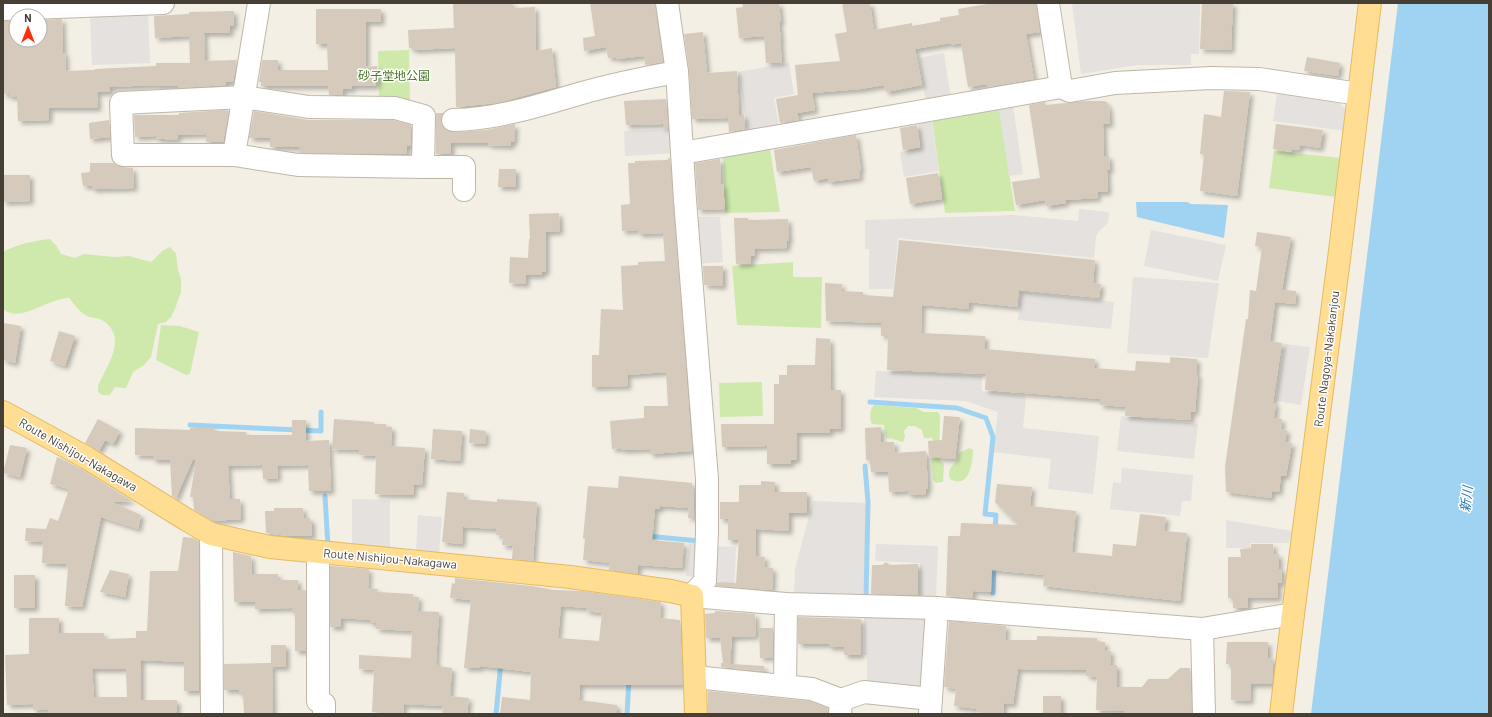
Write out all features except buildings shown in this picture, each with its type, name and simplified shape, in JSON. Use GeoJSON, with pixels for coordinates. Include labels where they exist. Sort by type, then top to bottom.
{"type":"FeatureCollection","features":[{"type":"Feature","properties":{"kind":"main road","name":"Route Nagoya-Nakakanjou"},"geometry":{"type":"LineString","coordinates":[[1281,714],[1321,405],[1370,3]]}},
{"type":"Feature","properties":{"kind":"main road","name":"Route Nishijou-Nakagawa"},"geometry":{"type":"LineString","coordinates":[[3,412],[87,458],[211,534],[270,547],[570,577],[671,590],[692,596]]}},
{"type":"Feature","properties":{"kind":"main road"},"geometry":{"type":"LineString","coordinates":[[692,596],[696,714]]}},
{"type":"Feature","properties":{"kind":"street"},"geometry":{"type":"LineString","coordinates":[[3,9],[163,3]]}},
{"type":"Feature","properties":{"kind":"street"},"geometry":{"type":"LineString","coordinates":[[234,155],[259,3]]}},
{"type":"Feature","properties":{"kind":"street"},"geometry":{"type":"LineString","coordinates":[[667,3],[677,72],[707,479],[705,581],[692,596]]}},
{"type":"Feature","properties":{"kind":"street"},"geometry":{"type":"LineString","coordinates":[[1048,3],[1061,87]]}},
{"type":"Feature","properties":{"kind":"street"},"geometry":{"type":"LineString","coordinates":[[453,120],[475,120],[524,110],[647,77],[677,72]]}},
{"type":"Feature","properties":{"kind":"street"},"geometry":{"type":"LineString","coordinates":[[682,153],[1061,87],[1070,91],[1115,83],[1211,78],[1251,78],[1359,94]]}},
{"type":"Feature","properties":{"kind":"street"},"geometry":{"type":"LineString","coordinates":[[423,167],[424,116],[395,108],[310,107],[244,97],[121,102],[123,155],[234,155],[298,165],[423,167],[464,167],[464,190]]}},
{"type":"Feature","properties":{"kind":"street"},"geometry":{"type":"LineString","coordinates":[[211,534],[212,714]]}},
{"type":"Feature","properties":{"kind":"street"},"geometry":{"type":"LineString","coordinates":[[318,553],[318,700],[324,704],[324,714]]}},
{"type":"Feature","properties":{"kind":"street"},"geometry":{"type":"LineString","coordinates":[[692,596],[786,604],[938,608],[1202,629],[1293,614]]}},
{"type":"Feature","properties":{"kind":"street"},"geometry":{"type":"LineString","coordinates":[[785,685],[786,604]]}},
{"type":"Feature","properties":{"kind":"street"},"geometry":{"type":"LineString","coordinates":[[695,677],[785,685],[812,689],[840,707],[864,692],[931,707],[938,608]]}},
{"type":"Feature","properties":{"kind":"street"},"geometry":{"type":"LineString","coordinates":[[1202,629],[1204,714]]}},
{"type":"Feature","properties":{"kind":"green space","name":"砂子堂地公園"},"geometry":{"type":"Polygon","coordinates":[[[409,50],[410,101],[379,101],[378,51],[409,50]]]}},
{"type":"Feature","properties":{"kind":"green space"},"geometry":{"type":"Polygon","coordinates":[[[998,101],[1015,211],[945,213],[931,111],[998,101]]]}},
{"type":"Feature","properties":{"kind":"green space"},"geometry":{"type":"Polygon","coordinates":[[[769,142],[780,212],[725,213],[723,151],[769,142]]]}},
{"type":"Feature","properties":{"kind":"green space"},"geometry":{"type":"Polygon","coordinates":[[[1274,151],[1341,158],[1337,197],[1269,188],[1274,151]]]}},
{"type":"Feature","properties":{"kind":"green space"},"geometry":{"type":"Polygon","coordinates":[[[50,239],[56,245],[61,254],[75,258],[84,254],[114,257],[129,256],[151,262],[162,251],[170,247],[176,253],[178,270],[181,279],[181,292],[175,309],[171,317],[166,322],[158,324],[151,357],[144,365],[133,372],[126,388],[115,387],[110,395],[102,395],[98,392],[98,386],[114,352],[114,335],[110,327],[102,320],[84,315],[69,298],[61,299],[18,314],[10,313],[3,309],[3,252],[25,243],[50,239]]]}},
{"type":"Feature","properties":{"kind":"green space"},"geometry":{"type":"Polygon","coordinates":[[[793,262],[793,277],[822,277],[821,328],[737,325],[732,266],[793,262]]]}},
{"type":"Feature","properties":{"kind":"green space"},"geometry":{"type":"Polygon","coordinates":[[[161,325],[180,326],[199,332],[190,374],[186,375],[156,360],[161,325]]]}},
{"type":"Feature","properties":{"kind":"green space"},"geometry":{"type":"Polygon","coordinates":[[[762,382],[763,416],[720,417],[719,383],[762,382]]]}},
{"type":"Feature","properties":{"kind":"green space"},"geometry":{"type":"Polygon","coordinates":[[[874,405],[916,408],[924,412],[938,412],[940,416],[939,459],[944,464],[943,482],[936,483],[933,480],[932,457],[934,444],[932,438],[924,438],[922,430],[915,426],[908,426],[904,431],[905,437],[903,442],[886,438],[884,425],[872,424],[871,422],[871,411],[874,405]]]}},
{"type":"Feature","properties":{"kind":"green space"},"geometry":{"type":"Polygon","coordinates":[[[969,448],[973,450],[969,474],[962,481],[950,479],[949,472],[957,460],[959,453],[969,448]]]}},
{"type":"Feature","properties":{"kind":"shaded area"},"geometry":{"type":"Polygon","coordinates":[[[1072,3],[1200,3],[1199,54],[1191,54],[1191,65],[1137,65],[1081,74],[1072,3]]]}},
{"type":"Feature","properties":{"kind":"shaded area"},"geometry":{"type":"Polygon","coordinates":[[[148,11],[150,63],[92,65],[90,13],[148,11]]]}},
{"type":"Feature","properties":{"kind":"shaded area"},"geometry":{"type":"Polygon","coordinates":[[[944,53],[951,99],[926,103],[919,58],[944,53]]]}},
{"type":"Feature","properties":{"kind":"shaded area"},"geometry":{"type":"Polygon","coordinates":[[[789,63],[794,94],[774,98],[780,133],[749,138],[738,72],[789,63]]]}},
{"type":"Feature","properties":{"kind":"shaded area"},"geometry":{"type":"Polygon","coordinates":[[[1277,94],[1339,103],[1348,112],[1346,131],[1273,121],[1277,94]]]}},
{"type":"Feature","properties":{"kind":"shaded area"},"geometry":{"type":"Polygon","coordinates":[[[1012,99],[1023,174],[1009,176],[998,101],[1012,99]]]}},
{"type":"Feature","properties":{"kind":"shaded area"},"geometry":{"type":"Polygon","coordinates":[[[931,115],[939,171],[904,177],[900,152],[921,148],[917,117],[931,115]]]}},
{"type":"Feature","properties":{"kind":"shaded area"},"geometry":{"type":"Polygon","coordinates":[[[674,129],[675,153],[625,156],[624,131],[674,129]]]}},
{"type":"Feature","properties":{"kind":"shaded area"},"geometry":{"type":"Polygon","coordinates":[[[1079,209],[1109,212],[1108,223],[1096,236],[1094,258],[898,238],[893,289],[869,289],[869,249],[865,249],[865,220],[1014,215],[1078,221],[1079,209]]]}},
{"type":"Feature","properties":{"kind":"shaded area"},"geometry":{"type":"Polygon","coordinates":[[[693,217],[720,217],[723,262],[696,264],[693,217]]]}},
{"type":"Feature","properties":{"kind":"shaded area"},"geometry":{"type":"Polygon","coordinates":[[[1151,230],[1226,245],[1218,281],[1144,266],[1151,230]]]}},
{"type":"Feature","properties":{"kind":"shaded area"},"geometry":{"type":"Polygon","coordinates":[[[1133,277],[1219,283],[1208,358],[1127,353],[1133,277]]]}},
{"type":"Feature","properties":{"kind":"shaded area"},"geometry":{"type":"Polygon","coordinates":[[[1021,292],[1114,302],[1111,329],[1018,320],[1021,292]]]}},
{"type":"Feature","properties":{"kind":"shaded area"},"geometry":{"type":"Polygon","coordinates":[[[1285,344],[1310,347],[1301,405],[1276,401],[1285,344]]]}},
{"type":"Feature","properties":{"kind":"shaded area"},"geometry":{"type":"Polygon","coordinates":[[[876,371],[982,376],[982,391],[1026,396],[1023,428],[1099,436],[1093,494],[1048,489],[1051,459],[993,452],[998,412],[966,401],[874,397],[876,371]]]}},
{"type":"Feature","properties":{"kind":"shaded area"},"geometry":{"type":"Polygon","coordinates":[[[1121,416],[1198,424],[1194,459],[1117,451],[1121,416]]]}},
{"type":"Feature","properties":{"kind":"shaded area"},"geometry":{"type":"Polygon","coordinates":[[[1122,468],[1193,475],[1191,501],[1182,501],[1180,516],[1110,509],[1113,482],[1121,483],[1122,468]]]}},
{"type":"Feature","properties":{"kind":"shaded area"},"geometry":{"type":"Polygon","coordinates":[[[352,499],[390,500],[390,549],[352,549],[352,499]]]}},
{"type":"Feature","properties":{"kind":"shaded area"},"geometry":{"type":"Polygon","coordinates":[[[813,501],[867,503],[865,600],[794,599],[795,569],[813,501]]]}},
{"type":"Feature","properties":{"kind":"shaded area"},"geometry":{"type":"Polygon","coordinates":[[[418,515],[442,517],[439,554],[416,552],[418,515]]]}},
{"type":"Feature","properties":{"kind":"shaded area"},"geometry":{"type":"Polygon","coordinates":[[[1226,520],[1292,531],[1289,543],[1250,543],[1250,548],[1226,548],[1226,520]]]}},
{"type":"Feature","properties":{"kind":"shaded area"},"geometry":{"type":"Polygon","coordinates":[[[689,543],[702,544],[699,577],[686,576],[689,543]]]}},
{"type":"Feature","properties":{"kind":"shaded area"},"geometry":{"type":"Polygon","coordinates":[[[876,544],[938,546],[936,598],[919,597],[920,563],[875,561],[876,544]]]}},
{"type":"Feature","properties":{"kind":"shaded area"},"geometry":{"type":"Polygon","coordinates":[[[713,546],[736,547],[734,594],[719,593],[720,581],[711,581],[713,546]]]}},
{"type":"Feature","properties":{"kind":"shaded area"},"geometry":{"type":"Polygon","coordinates":[[[864,613],[934,615],[927,693],[867,687],[867,655],[864,655],[864,613]]]}},
{"type":"Feature","properties":{"kind":"water","name":"新川"},"geometry":{"type":"Polygon","coordinates":[[[1398,3],[1489,3],[1489,714],[1311,714],[1398,3]]]}},
{"type":"Feature","properties":{"kind":"water"},"geometry":{"type":"Polygon","coordinates":[[[1136,202],[1187,202],[1191,204],[1228,205],[1224,238],[1137,217],[1136,202]]]}},
{"type":"Feature","properties":{"kind":"waterway"},"geometry":{"type":"LineString","coordinates":[[870,402],[957,408],[986,418],[993,437],[985,514],[996,515],[995,530]]}},
{"type":"Feature","properties":{"kind":"waterway"},"geometry":{"type":"LineString","coordinates":[[190,425],[321,431],[321,412]]}},
{"type":"Feature","properties":{"kind":"waterway"},"geometry":{"type":"LineString","coordinates":[[865,466],[868,502],[866,601]]}},
{"type":"Feature","properties":{"kind":"waterway"},"geometry":{"type":"LineString","coordinates":[[325,496],[328,547]]}},
{"type":"Feature","properties":{"kind":"waterway"},"geometry":{"type":"LineString","coordinates":[[647,536],[699,541]]}},
{"type":"Feature","properties":{"kind":"waterway"},"geometry":{"type":"LineString","coordinates":[[993,593],[994,564]]}},
{"type":"Feature","properties":{"kind":"waterway"},"geometry":{"type":"LineString","coordinates":[[496,714],[501,662]]}},
{"type":"Feature","properties":{"kind":"waterway"},"geometry":{"type":"LineString","coordinates":[[627,714],[629,679]]}}]}
